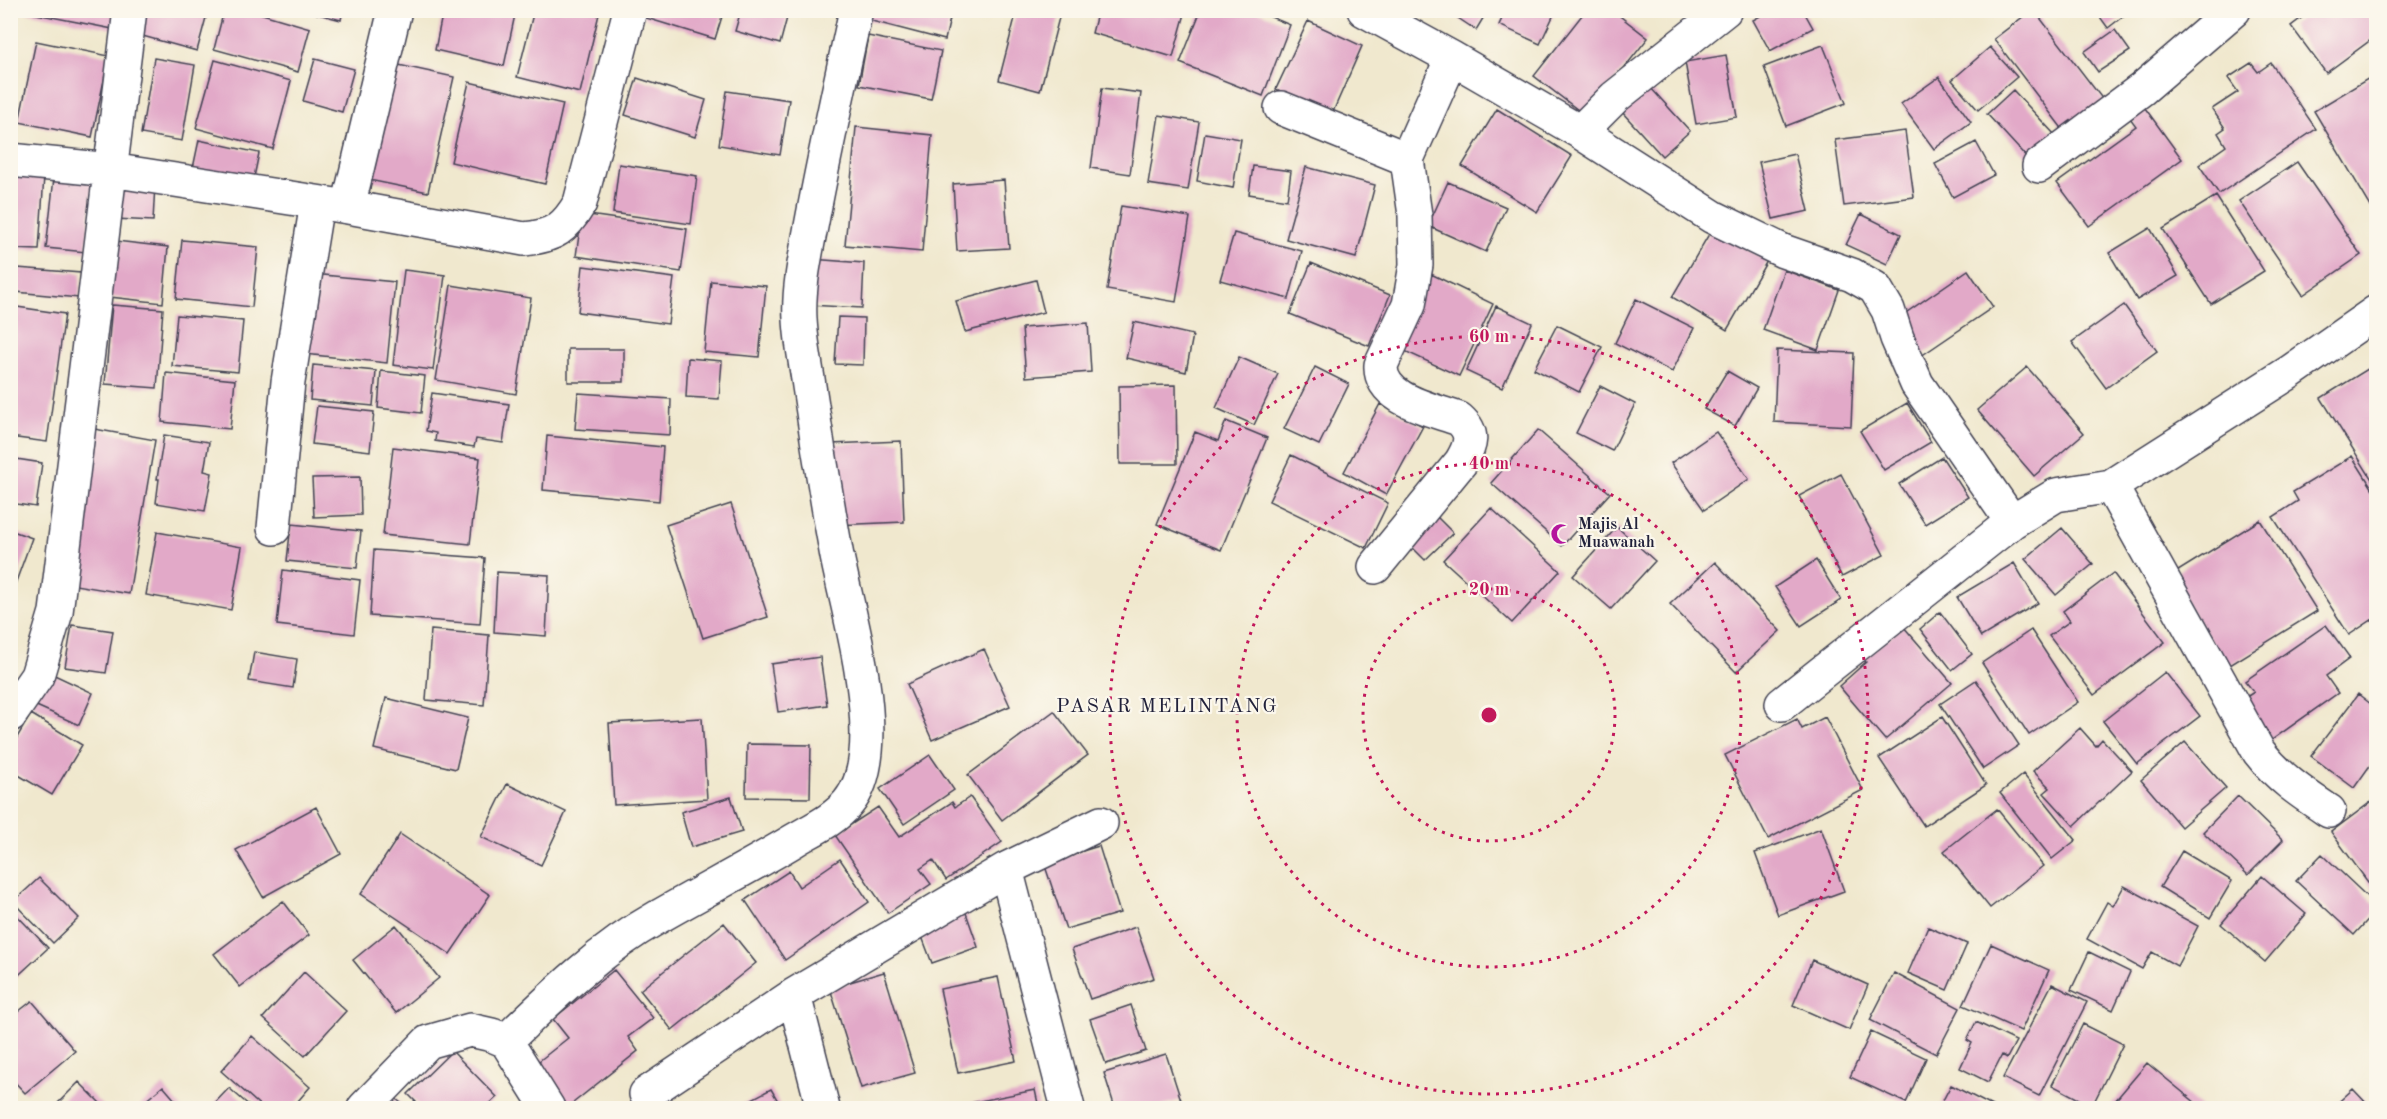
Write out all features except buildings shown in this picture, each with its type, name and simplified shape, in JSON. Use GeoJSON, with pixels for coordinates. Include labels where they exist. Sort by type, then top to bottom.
{"type":"FeatureCollection","features":[{"type":"Feature","properties":{"kind":"street"},"geometry":{"type":"LineString","coordinates":[[10,715],[37,676],[56,612],[130,10]]}},
{"type":"Feature","properties":{"kind":"street"},"geometry":{"type":"LineString","coordinates":[[274,528],[288,382],[333,205],[395,10]]}},
{"type":"Feature","properties":{"kind":"street"},"geometry":{"type":"LineString","coordinates":[[10,160],[111,170],[524,238],[542,237],[556,232],[569,222],[580,203],[630,10]]}},
{"type":"Feature","properties":{"kind":"street"},"geometry":{"type":"LineString","coordinates":[[506,1041],[582,970],[612,947],[656,918],[737,875],[822,824],[850,801],[859,785],[864,769],[867,742],[866,708],[857,648],[844,596],[821,472],[800,319],[806,255],[827,140],[856,10]]}},
{"type":"Feature","properties":{"kind":"street"},"geometry":{"type":"LineString","coordinates":[[1365,10],[1580,132],[1713,217],[1783,251],[1852,275],[1875,288],[1888,310],[1897,338],[1917,384],[2012,522]]}},
{"type":"Feature","properties":{"kind":"street"},"geometry":{"type":"LineString","coordinates":[[1580,132],[1615,97],[1725,10]]}},
{"type":"Feature","properties":{"kind":"street"},"geometry":{"type":"LineString","coordinates":[[2039,165],[2142,89],[2234,10]]}},
{"type":"Feature","properties":{"kind":"street"},"geometry":{"type":"LineString","coordinates":[[1375,567],[1461,462],[1471,442],[1467,426],[1459,420],[1392,392],[1380,373],[1381,365],[1409,305],[1416,265],[1415,215],[1407,159],[1452,58]]}},
{"type":"Feature","properties":{"kind":"street"},"geometry":{"type":"LineString","coordinates":[[1281,108],[1407,159]]}},
{"type":"Feature","properties":{"kind":"street"},"geometry":{"type":"LineString","coordinates":[[1782,704],[2012,522],[2056,495],[2111,486],[2290,372],[2376,312]]}},
{"type":"Feature","properties":{"kind":"street"},"geometry":{"type":"LineString","coordinates":[[2111,486],[2259,752],[2288,784],[2329,811]]}},
{"type":"Feature","properties":{"kind":"street"},"geometry":{"type":"LineString","coordinates":[[646,1094],[794,995],[1006,869],[1101,824]]}},
{"type":"Feature","properties":{"kind":"street"},"geometry":{"type":"LineString","coordinates":[[1006,869],[1068,1108]]}},
{"type":"Feature","properties":{"kind":"street"},"geometry":{"type":"LineString","coordinates":[[794,995],[823,1108]]}},
{"type":"Feature","properties":{"kind":"street"},"geometry":{"type":"LineString","coordinates":[[364,1108],[429,1042],[470,1030],[483,1032],[506,1041],[548,1108]]}},
{"type":"Feature","properties":{"kind":"place","name":"Majis Al Muawanah"},"geometry":{"type":"Point","coordinates":[1561,534]}},
{"type":"Feature","properties":{"kind":"district","name":"PASAR MELINTANG"},"geometry":{"type":"Point","coordinates":[1167,707]}}]}
